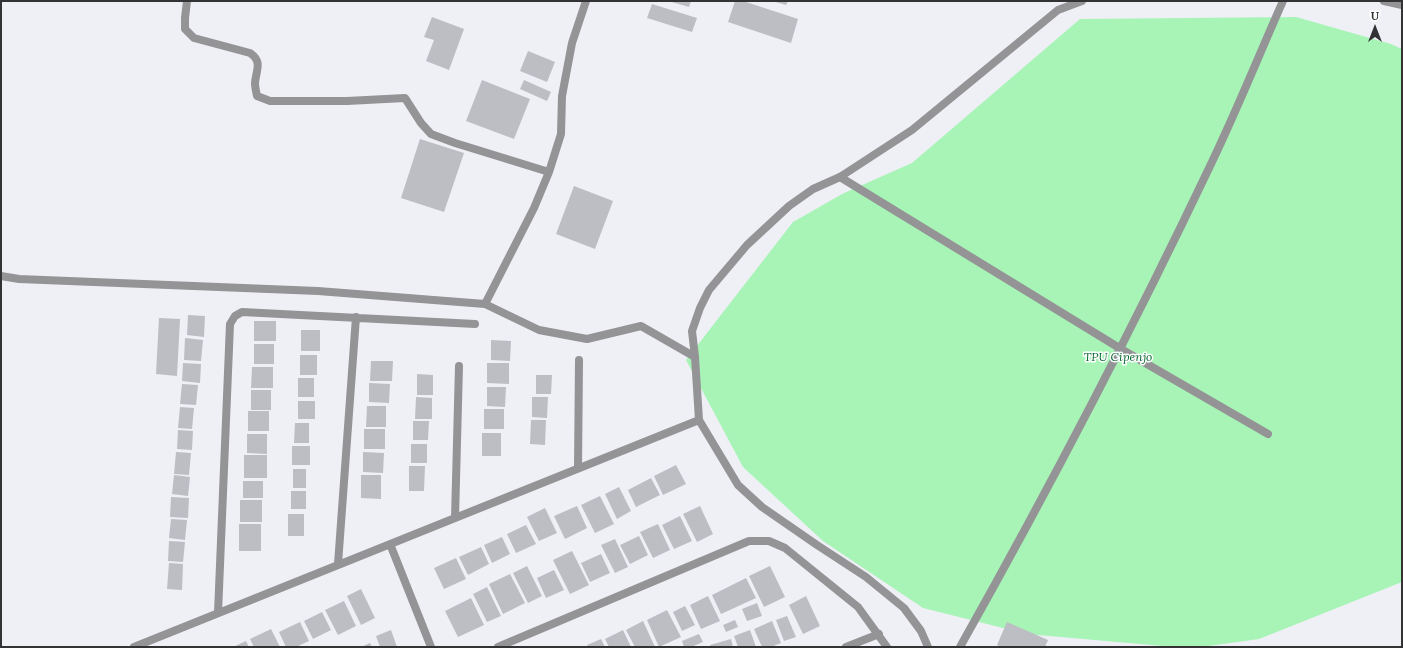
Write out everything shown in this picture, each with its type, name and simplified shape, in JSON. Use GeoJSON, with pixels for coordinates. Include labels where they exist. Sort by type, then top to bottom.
{"type":"FeatureCollection","features":[{"type":"Feature","properties":{"kind":"street"},"geometry":{"type":"LineString","coordinates":[[187,1],[185,29],[194,38],[250,53],[256,57],[258,66],[255,83],[257,96],[270,101],[405,98],[421,124],[431,134],[455,143],[549,172]]}},
{"type":"Feature","properties":{"kind":"street"},"geometry":{"type":"LineString","coordinates":[[485,304],[534,208],[549,172],[561,134],[562,96],[572,43],[586,1]]}},
{"type":"Feature","properties":{"kind":"street"},"geometry":{"type":"LineString","coordinates":[[928,647],[921,631],[904,608],[866,577],[762,507],[738,485],[699,420],[692,331],[700,308],[709,290],[747,245],[789,206],[813,190],[840,177],[912,130],[1058,10],[1082,1]]}},
{"type":"Feature","properties":{"kind":"street"},"geometry":{"type":"LineString","coordinates":[[960,647],[1011,557],[1121,349],[1212,162],[1283,1]]}},
{"type":"Feature","properties":{"kind":"street"},"geometry":{"type":"LineString","coordinates":[[1384,1],[1402,5]]}},
{"type":"Feature","properties":{"kind":"street"},"geometry":{"type":"LineString","coordinates":[[840,177],[1121,349],[1268,434]]}},
{"type":"Feature","properties":{"kind":"street"},"geometry":{"type":"LineString","coordinates":[[1,276],[19,279],[318,291],[485,304],[539,330],[587,339],[641,326],[695,357]]}},
{"type":"Feature","properties":{"kind":"street"},"geometry":{"type":"LineString","coordinates":[[218,613],[230,324],[235,316],[242,312],[475,324]]}},
{"type":"Feature","properties":{"kind":"street"},"geometry":{"type":"LineString","coordinates":[[338,564],[356,317]]}},
{"type":"Feature","properties":{"kind":"street"},"geometry":{"type":"LineString","coordinates":[[578,468],[579,360]]}},
{"type":"Feature","properties":{"kind":"street"},"geometry":{"type":"LineString","coordinates":[[455,518],[459,366]]}},
{"type":"Feature","properties":{"kind":"street"},"geometry":{"type":"LineString","coordinates":[[134,647],[699,420]]}},
{"type":"Feature","properties":{"kind":"street"},"geometry":{"type":"LineString","coordinates":[[498,647],[749,541],[769,541],[785,548],[858,607],[887,647]]}},
{"type":"Feature","properties":{"kind":"street"},"geometry":{"type":"LineString","coordinates":[[390,544],[431,647]]}},
{"type":"Feature","properties":{"kind":"street"},"geometry":{"type":"LineString","coordinates":[[846,647],[879,634]]}},
{"type":"Feature","properties":{"kind":"green space","name":"TPU Cipenjo"},"geometry":{"type":"Polygon","coordinates":[[[1296,17],[1391,44],[1402,49],[1402,582],[1259,639],[1201,647],[1174,647],[1027,634],[923,608],[823,541],[743,467],[686,360],[793,222],[844,193],[912,163],[1080,19],[1296,17]]]}},
{"type":"Feature","properties":{"kind":"building"},"geometry":{"type":"Polygon","coordinates":[[[668,1],[691,1],[689,7],[668,1]]]}},
{"type":"Feature","properties":{"kind":"building"},"geometry":{"type":"Polygon","coordinates":[[[735,1],[743,1],[798,19],[791,43],[728,22],[735,1]]]}},
{"type":"Feature","properties":{"kind":"building"},"geometry":{"type":"Polygon","coordinates":[[[772,1],[788,1],[786,5],[772,1]]]}},
{"type":"Feature","properties":{"kind":"building"},"geometry":{"type":"Polygon","coordinates":[[[652,4],[697,18],[692,32],[647,18],[652,4]]]}},
{"type":"Feature","properties":{"kind":"building"},"geometry":{"type":"Polygon","coordinates":[[[432,17],[464,29],[449,70],[426,61],[434,40],[424,37],[432,17]]]}},
{"type":"Feature","properties":{"kind":"building"},"geometry":{"type":"Polygon","coordinates":[[[528,51],[555,62],[547,82],[520,71],[528,51]]]}},
{"type":"Feature","properties":{"kind":"building"},"geometry":{"type":"Polygon","coordinates":[[[482,80],[530,99],[514,139],[466,121],[482,80]]]}},
{"type":"Feature","properties":{"kind":"building"},"geometry":{"type":"Polygon","coordinates":[[[524,80],[551,92],[547,101],[520,89],[524,80]]]}},
{"type":"Feature","properties":{"kind":"building"},"geometry":{"type":"Polygon","coordinates":[[[420,139],[464,153],[444,212],[401,198],[420,139]]]}},
{"type":"Feature","properties":{"kind":"building"},"geometry":{"type":"Polygon","coordinates":[[[574,186],[613,201],[595,249],[556,234],[574,186]]]}},
{"type":"Feature","properties":{"kind":"building"},"geometry":{"type":"Polygon","coordinates":[[[188,315],[205,316],[204,337],[187,335],[188,315]]]}},
{"type":"Feature","properties":{"kind":"building"},"geometry":{"type":"Polygon","coordinates":[[[159,318],[180,319],[177,376],[156,374],[159,318]]]}},
{"type":"Feature","properties":{"kind":"building"},"geometry":{"type":"Polygon","coordinates":[[[254,321],[276,321],[276,341],[254,341],[254,321]]]}},
{"type":"Feature","properties":{"kind":"building"},"geometry":{"type":"Polygon","coordinates":[[[301,330],[320,330],[320,351],[301,351],[301,330]]]}},
{"type":"Feature","properties":{"kind":"building"},"geometry":{"type":"Polygon","coordinates":[[[185,338],[203,340],[201,361],[184,360],[185,338]]]}},
{"type":"Feature","properties":{"kind":"building"},"geometry":{"type":"Polygon","coordinates":[[[491,340],[511,341],[510,361],[491,360],[491,340]]]}},
{"type":"Feature","properties":{"kind":"building"},"geometry":{"type":"Polygon","coordinates":[[[254,344],[274,344],[274,364],[254,364],[254,344]]]}},
{"type":"Feature","properties":{"kind":"building"},"geometry":{"type":"Polygon","coordinates":[[[300,355],[317,355],[317,375],[300,375],[300,355]]]}},
{"type":"Feature","properties":{"kind":"building"},"geometry":{"type":"Polygon","coordinates":[[[371,361],[393,361],[392,381],[370,381],[371,361]]]}},
{"type":"Feature","properties":{"kind":"building"},"geometry":{"type":"Polygon","coordinates":[[[183,363],[201,364],[200,383],[182,381],[183,363]]]}},
{"type":"Feature","properties":{"kind":"building"},"geometry":{"type":"Polygon","coordinates":[[[487,363],[509,363],[509,384],[487,383],[487,363]]]}},
{"type":"Feature","properties":{"kind":"building"},"geometry":{"type":"Polygon","coordinates":[[[252,367],[273,367],[273,388],[251,388],[252,367]]]}},
{"type":"Feature","properties":{"kind":"building"},"geometry":{"type":"Polygon","coordinates":[[[417,374],[433,375],[433,395],[417,395],[417,374]]]}},
{"type":"Feature","properties":{"kind":"building"},"geometry":{"type":"Polygon","coordinates":[[[536,375],[552,375],[551,394],[536,394],[536,375]]]}},
{"type":"Feature","properties":{"kind":"building"},"geometry":{"type":"Polygon","coordinates":[[[298,378],[314,378],[314,397],[298,397],[298,378]]]}},
{"type":"Feature","properties":{"kind":"building"},"geometry":{"type":"Polygon","coordinates":[[[369,383],[390,384],[389,403],[369,402],[369,383]]]}},
{"type":"Feature","properties":{"kind":"building"},"geometry":{"type":"Polygon","coordinates":[[[182,384],[198,385],[196,405],[180,404],[182,384]]]}},
{"type":"Feature","properties":{"kind":"building"},"geometry":{"type":"Polygon","coordinates":[[[487,387],[506,387],[505,407],[487,406],[487,387]]]}},
{"type":"Feature","properties":{"kind":"building"},"geometry":{"type":"Polygon","coordinates":[[[251,390],[271,390],[271,410],[251,410],[251,390]]]}},
{"type":"Feature","properties":{"kind":"building"},"geometry":{"type":"Polygon","coordinates":[[[416,397],[432,398],[432,419],[415,419],[416,397]]]}},
{"type":"Feature","properties":{"kind":"building"},"geometry":{"type":"Polygon","coordinates":[[[532,397],[548,397],[547,418],[532,417],[532,397]]]}},
{"type":"Feature","properties":{"kind":"building"},"geometry":{"type":"Polygon","coordinates":[[[298,401],[315,401],[315,419],[298,419],[298,401]]]}},
{"type":"Feature","properties":{"kind":"building"},"geometry":{"type":"Polygon","coordinates":[[[367,406],[386,406],[386,427],[366,427],[367,406]]]}},
{"type":"Feature","properties":{"kind":"building"},"geometry":{"type":"Polygon","coordinates":[[[180,407],[194,408],[192,429],[178,428],[180,407]]]}},
{"type":"Feature","properties":{"kind":"building"},"geometry":{"type":"Polygon","coordinates":[[[484,409],[504,409],[504,429],[484,429],[484,409]]]}},
{"type":"Feature","properties":{"kind":"building"},"geometry":{"type":"Polygon","coordinates":[[[248,411],[269,411],[269,431],[248,431],[248,411]]]}},
{"type":"Feature","properties":{"kind":"building"},"geometry":{"type":"Polygon","coordinates":[[[531,420],[546,420],[545,445],[530,444],[531,420]]]}},
{"type":"Feature","properties":{"kind":"building"},"geometry":{"type":"Polygon","coordinates":[[[413,421],[429,421],[428,440],[413,440],[413,421]]]}},
{"type":"Feature","properties":{"kind":"building"},"geometry":{"type":"Polygon","coordinates":[[[295,423],[309,423],[309,443],[294,443],[295,423]]]}},
{"type":"Feature","properties":{"kind":"building"},"geometry":{"type":"Polygon","coordinates":[[[364,429],[385,429],[385,449],[364,449],[364,429]]]}},
{"type":"Feature","properties":{"kind":"building"},"geometry":{"type":"Polygon","coordinates":[[[178,430],[193,431],[192,450],[177,449],[178,430]]]}},
{"type":"Feature","properties":{"kind":"building"},"geometry":{"type":"Polygon","coordinates":[[[482,433],[501,433],[501,456],[482,456],[482,433]]]}},
{"type":"Feature","properties":{"kind":"building"},"geometry":{"type":"Polygon","coordinates":[[[247,434],[267,434],[267,454],[247,453],[247,434]]]}},
{"type":"Feature","properties":{"kind":"building"},"geometry":{"type":"Polygon","coordinates":[[[411,444],[427,444],[427,463],[411,463],[411,444]]]}},
{"type":"Feature","properties":{"kind":"building"},"geometry":{"type":"Polygon","coordinates":[[[292,446],[310,446],[310,465],[292,465],[292,446]]]}},
{"type":"Feature","properties":{"kind":"building"},"geometry":{"type":"Polygon","coordinates":[[[176,452],[191,453],[189,475],[174,474],[176,452]]]}},
{"type":"Feature","properties":{"kind":"building"},"geometry":{"type":"Polygon","coordinates":[[[363,452],[384,453],[383,473],[363,472],[363,452]]]}},
{"type":"Feature","properties":{"kind":"building"},"geometry":{"type":"Polygon","coordinates":[[[244,455],[267,455],[267,478],[244,478],[244,455]]]}},
{"type":"Feature","properties":{"kind":"building"},"geometry":{"type":"Polygon","coordinates":[[[676,465],[686,484],[663,495],[654,476],[676,465]]]}},
{"type":"Feature","properties":{"kind":"building"},"geometry":{"type":"Polygon","coordinates":[[[409,466],[425,466],[424,491],[409,491],[409,466]]]}},
{"type":"Feature","properties":{"kind":"building"},"geometry":{"type":"Polygon","coordinates":[[[293,469],[306,469],[306,488],[293,488],[293,469]]]}},
{"type":"Feature","properties":{"kind":"building"},"geometry":{"type":"Polygon","coordinates":[[[174,475],[190,477],[188,496],[172,494],[174,475]]]}},
{"type":"Feature","properties":{"kind":"building"},"geometry":{"type":"Polygon","coordinates":[[[361,475],[381,475],[381,499],[361,498],[361,475]]]}},
{"type":"Feature","properties":{"kind":"building"},"geometry":{"type":"Polygon","coordinates":[[[651,478],[660,495],[636,507],[628,490],[651,478]]]}},
{"type":"Feature","properties":{"kind":"building"},"geometry":{"type":"Polygon","coordinates":[[[243,481],[263,481],[263,498],[243,498],[243,481]]]}},
{"type":"Feature","properties":{"kind":"building"},"geometry":{"type":"Polygon","coordinates":[[[619,487],[631,511],[617,519],[605,494],[619,487]]]}},
{"type":"Feature","properties":{"kind":"building"},"geometry":{"type":"Polygon","coordinates":[[[291,491],[306,491],[306,509],[291,509],[291,491]]]}},
{"type":"Feature","properties":{"kind":"building"},"geometry":{"type":"Polygon","coordinates":[[[600,496],[614,524],[595,533],[581,505],[600,496]]]}},
{"type":"Feature","properties":{"kind":"building"},"geometry":{"type":"Polygon","coordinates":[[[171,497],[189,498],[188,518],[170,517],[171,497]]]}},
{"type":"Feature","properties":{"kind":"building"},"geometry":{"type":"Polygon","coordinates":[[[240,500],[262,500],[262,522],[240,522],[240,500]]]}},
{"type":"Feature","properties":{"kind":"building"},"geometry":{"type":"Polygon","coordinates":[[[577,506],[587,528],[565,539],[554,516],[577,506]]]}},
{"type":"Feature","properties":{"kind":"building"},"geometry":{"type":"Polygon","coordinates":[[[700,506],[713,534],[697,542],[683,514],[700,506]]]}},
{"type":"Feature","properties":{"kind":"building"},"geometry":{"type":"Polygon","coordinates":[[[545,508],[557,533],[539,541],[527,517],[545,508]]]}},
{"type":"Feature","properties":{"kind":"building"},"geometry":{"type":"Polygon","coordinates":[[[288,514],[304,514],[304,536],[288,536],[288,514]]]}},
{"type":"Feature","properties":{"kind":"building"},"geometry":{"type":"Polygon","coordinates":[[[680,516],[692,541],[674,549],[662,525],[680,516]]]}},
{"type":"Feature","properties":{"kind":"building"},"geometry":{"type":"Polygon","coordinates":[[[171,519],[187,520],[185,540],[169,538],[171,519]]]}},
{"type":"Feature","properties":{"kind":"building"},"geometry":{"type":"Polygon","coordinates":[[[239,524],[261,524],[261,551],[239,551],[239,524]]]}},
{"type":"Feature","properties":{"kind":"building"},"geometry":{"type":"Polygon","coordinates":[[[658,524],[670,550],[653,558],[640,532],[658,524]]]}},
{"type":"Feature","properties":{"kind":"building"},"geometry":{"type":"Polygon","coordinates":[[[526,525],[536,544],[516,553],[507,534],[526,525]]]}},
{"type":"Feature","properties":{"kind":"building"},"geometry":{"type":"Polygon","coordinates":[[[639,536],[648,555],[630,564],[620,545],[639,536]]]}},
{"type":"Feature","properties":{"kind":"building"},"geometry":{"type":"Polygon","coordinates":[[[502,537],[510,554],[492,563],[484,545],[502,537]]]}},
{"type":"Feature","properties":{"kind":"building"},"geometry":{"type":"Polygon","coordinates":[[[615,539],[628,567],[615,573],[601,545],[615,539]]]}},
{"type":"Feature","properties":{"kind":"building"},"geometry":{"type":"Polygon","coordinates":[[[169,541],[185,542],[183,562],[168,561],[169,541]]]}},
{"type":"Feature","properties":{"kind":"building"},"geometry":{"type":"Polygon","coordinates":[[[481,547],[489,564],[468,575],[459,557],[481,547]]]}},
{"type":"Feature","properties":{"kind":"building"},"geometry":{"type":"Polygon","coordinates":[[[572,551],[589,585],[570,594],[553,560],[572,551]]]}},
{"type":"Feature","properties":{"kind":"building"},"geometry":{"type":"Polygon","coordinates":[[[601,554],[610,573],[590,582],[581,563],[601,554]]]}},
{"type":"Feature","properties":{"kind":"building"},"geometry":{"type":"Polygon","coordinates":[[[456,558],[466,579],[444,589],[434,568],[456,558]]]}},
{"type":"Feature","properties":{"kind":"building"},"geometry":{"type":"Polygon","coordinates":[[[169,563],[183,564],[182,590],[167,589],[169,563]]]}},
{"type":"Feature","properties":{"kind":"building"},"geometry":{"type":"Polygon","coordinates":[[[527,566],[542,596],[528,603],[513,573],[527,566]]]}},
{"type":"Feature","properties":{"kind":"building"},"geometry":{"type":"Polygon","coordinates":[[[770,566],[785,597],[764,607],[749,576],[770,566]]]}},
{"type":"Feature","properties":{"kind":"building"},"geometry":{"type":"Polygon","coordinates":[[[554,570],[564,590],[546,598],[537,578],[554,570]]]}},
{"type":"Feature","properties":{"kind":"building"},"geometry":{"type":"Polygon","coordinates":[[[510,574],[525,603],[503,614],[489,584],[510,574]]]}},
{"type":"Feature","properties":{"kind":"building"},"geometry":{"type":"Polygon","coordinates":[[[746,578],[756,598],[721,614],[712,595],[746,578]]]}},
{"type":"Feature","properties":{"kind":"building"},"geometry":{"type":"Polygon","coordinates":[[[487,587],[501,616],[487,622],[473,594],[487,587]]]}},
{"type":"Feature","properties":{"kind":"building"},"geometry":{"type":"Polygon","coordinates":[[[361,589],[375,618],[361,625],[347,596],[361,589]]]}},
{"type":"Feature","properties":{"kind":"building"},"geometry":{"type":"Polygon","coordinates":[[[708,596],[720,621],[701,629],[690,605],[708,596]]]}},
{"type":"Feature","properties":{"kind":"building"},"geometry":{"type":"Polygon","coordinates":[[[806,596],[820,626],[803,634],[789,605],[806,596]]]}},
{"type":"Feature","properties":{"kind":"building"},"geometry":{"type":"Polygon","coordinates":[[[471,598],[484,625],[458,637],[445,611],[471,598]]]}},
{"type":"Feature","properties":{"kind":"building"},"geometry":{"type":"Polygon","coordinates":[[[344,601],[356,626],[338,635],[325,610],[344,601]]]}},
{"type":"Feature","properties":{"kind":"building"},"geometry":{"type":"Polygon","coordinates":[[[757,603],[762,616],[747,621],[742,609],[757,603]]]}},
{"type":"Feature","properties":{"kind":"building"},"geometry":{"type":"Polygon","coordinates":[[[685,606],[695,625],[682,631],[673,612],[685,606]]]}},
{"type":"Feature","properties":{"kind":"building"},"geometry":{"type":"Polygon","coordinates":[[[667,610],[681,637],[659,647],[647,620],[667,610]]]}},
{"type":"Feature","properties":{"kind":"building"},"geometry":{"type":"Polygon","coordinates":[[[322,612],[331,630],[313,639],[304,621],[322,612]]]}},
{"type":"Feature","properties":{"kind":"building"},"geometry":{"type":"Polygon","coordinates":[[[787,616],[796,637],[784,641],[776,620],[787,616]]]}},
{"type":"Feature","properties":{"kind":"building"},"geometry":{"type":"Polygon","coordinates":[[[735,620],[738,627],[726,632],[723,625],[735,620]]]}},
{"type":"Feature","properties":{"kind":"building"},"geometry":{"type":"Polygon","coordinates":[[[643,621],[655,647],[635,647],[626,630],[643,621]]]}},
{"type":"Feature","properties":{"kind":"building"},"geometry":{"type":"Polygon","coordinates":[[[772,621],[781,643],[771,647],[762,647],[754,629],[772,621]]]}},
{"type":"Feature","properties":{"kind":"building"},"geometry":{"type":"Polygon","coordinates":[[[300,622],[309,641],[296,647],[286,647],[279,632],[300,622]]]}},
{"type":"Feature","properties":{"kind":"building"},"geometry":{"type":"Polygon","coordinates":[[[1007,622],[1048,640],[1045,647],[1001,647],[997,645],[1007,622]]]}},
{"type":"Feature","properties":{"kind":"building"},"geometry":{"type":"Polygon","coordinates":[[[271,629],[280,647],[254,647],[250,639],[271,629]]]}},
{"type":"Feature","properties":{"kind":"building"},"geometry":{"type":"Polygon","coordinates":[[[391,630],[397,647],[380,647],[376,636],[391,630]]]}},
{"type":"Feature","properties":{"kind":"building"},"geometry":{"type":"Polygon","coordinates":[[[623,630],[631,647],[609,647],[605,639],[623,630]]]}},
{"type":"Feature","properties":{"kind":"building"},"geometry":{"type":"Polygon","coordinates":[[[750,630],[756,647],[738,647],[734,636],[750,630]]]}},
{"type":"Feature","properties":{"kind":"building"},"geometry":{"type":"Polygon","coordinates":[[[699,634],[703,642],[691,647],[684,647],[682,641],[699,634]]]}},
{"type":"Feature","properties":{"kind":"building"},"geometry":{"type":"Polygon","coordinates":[[[601,639],[605,647],[588,647],[587,645],[601,639]]]}},
{"type":"Feature","properties":{"kind":"building"},"geometry":{"type":"Polygon","coordinates":[[[731,639],[733,647],[711,647],[710,645],[731,639]]]}},
{"type":"Feature","properties":{"kind":"building"},"geometry":{"type":"Polygon","coordinates":[[[246,641],[249,647],[233,647],[246,641]]]}},
{"type":"Feature","properties":{"kind":"building"},"geometry":{"type":"Polygon","coordinates":[[[370,643],[372,647],[361,647],[370,643]]]}}]}
